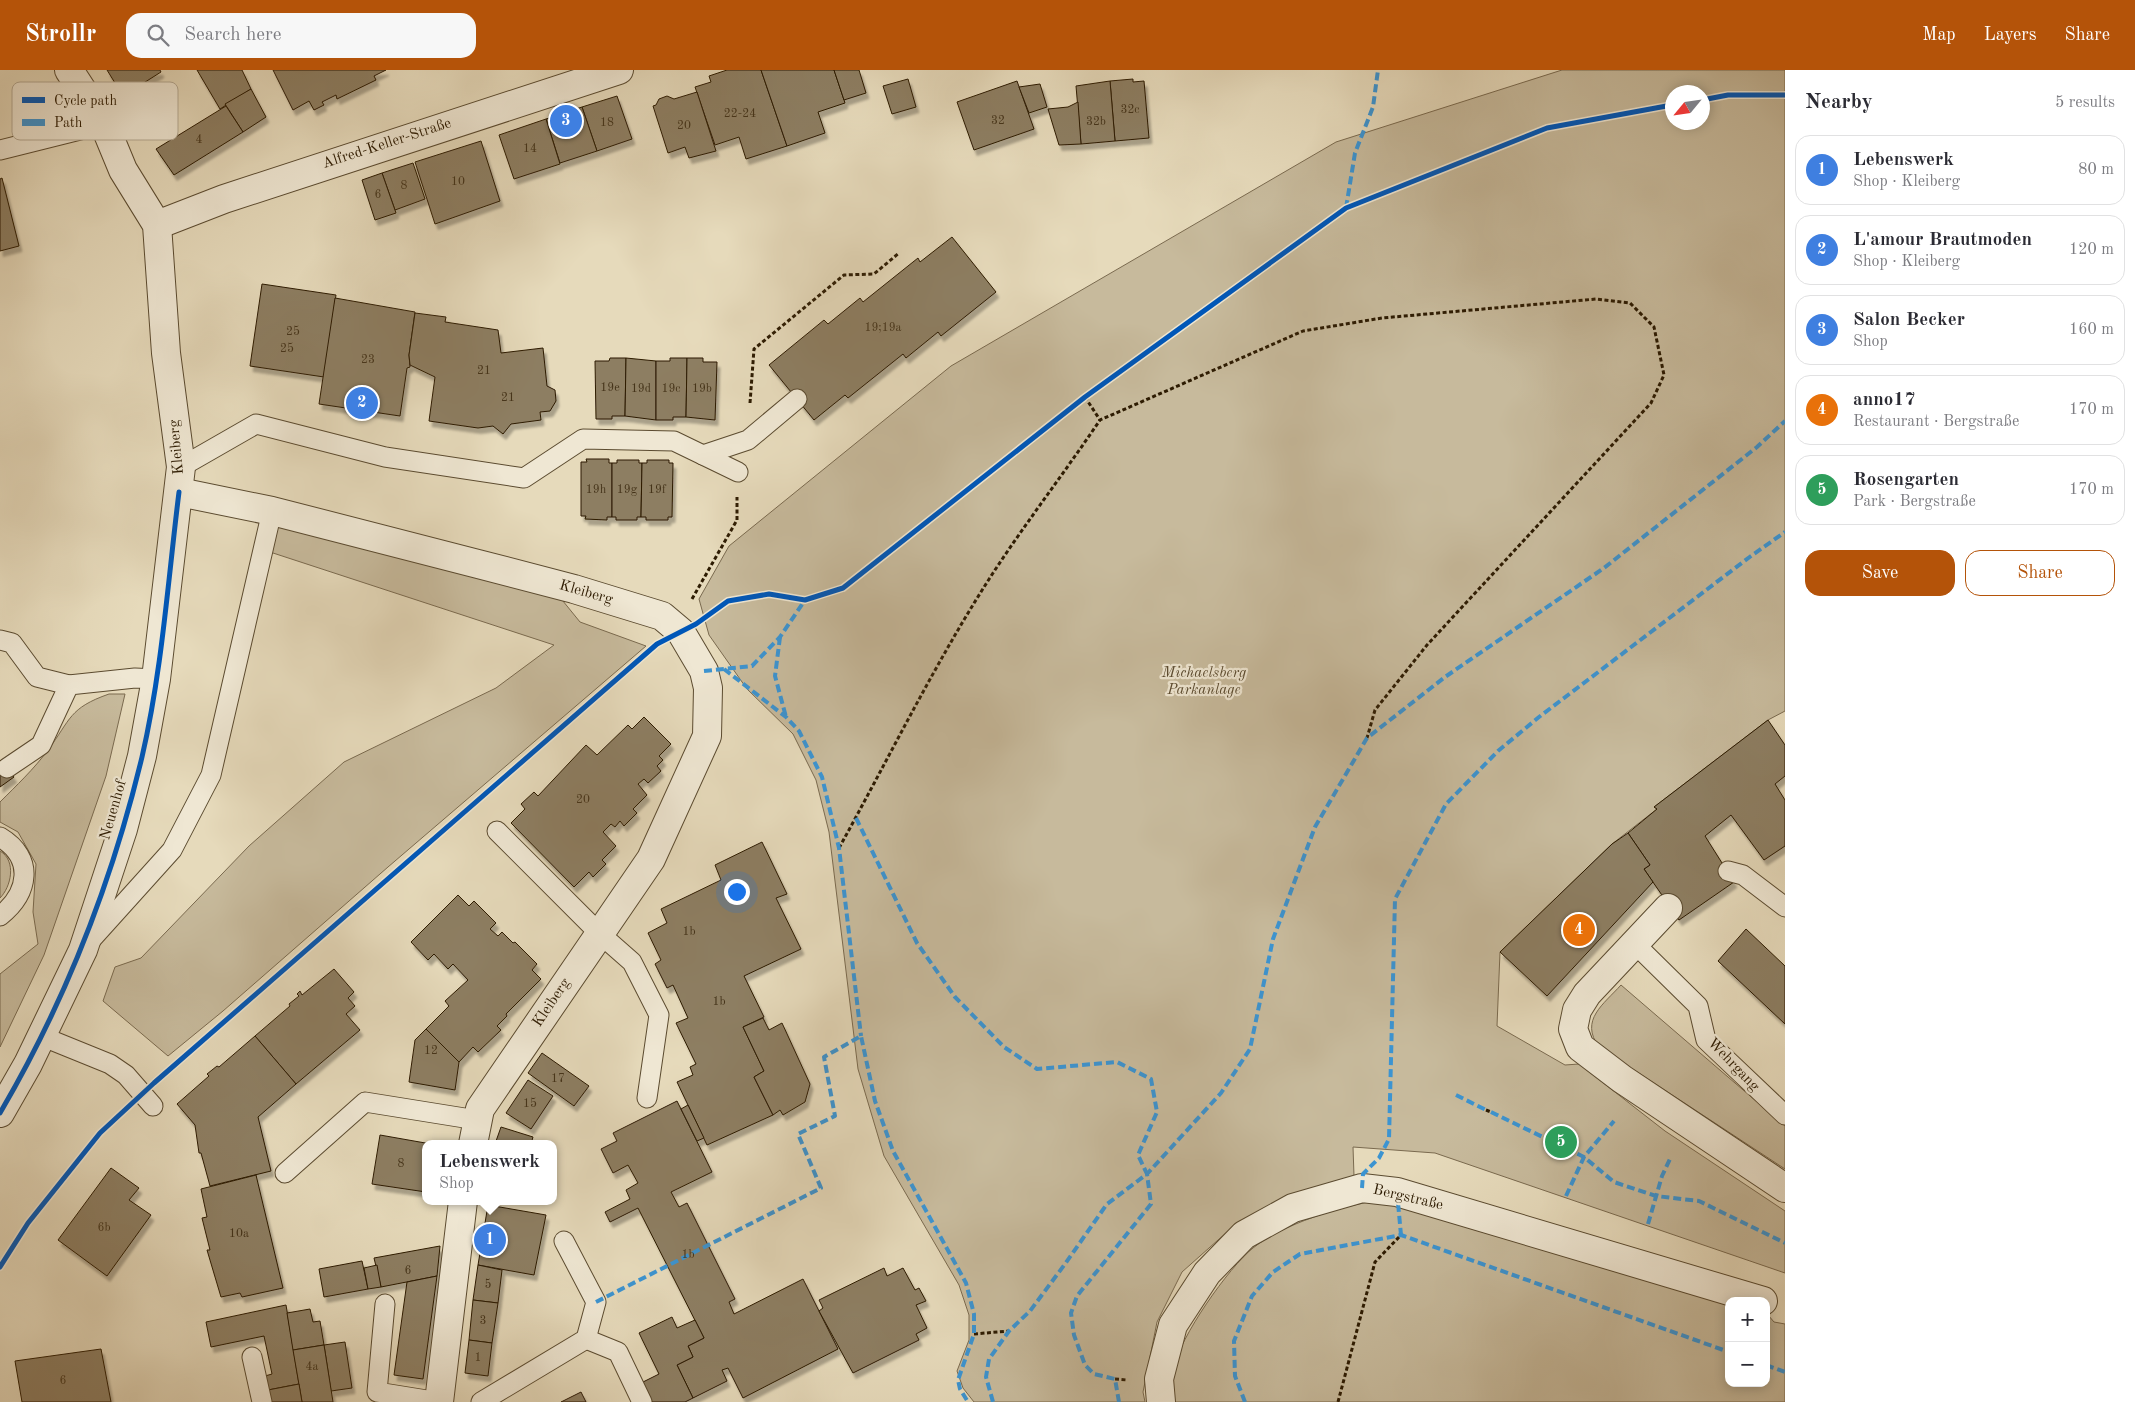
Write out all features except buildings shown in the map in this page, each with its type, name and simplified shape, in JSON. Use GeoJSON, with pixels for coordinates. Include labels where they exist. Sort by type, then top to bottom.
{"type":"FeatureCollection","features":[{"type":"Feature","properties":{"kind":"street"},"geometry":{"type":"LineString","coordinates":[[69,70],[77,82]]}},
{"type":"Feature","properties":{"kind":"street","name":"Alfred-Keller-Straße"},"geometry":{"type":"LineString","coordinates":[[157,225],[224,198],[618,70]]}},
{"type":"Feature","properties":{"kind":"street"},"geometry":{"type":"LineString","coordinates":[[111,140],[123,170],[157,225]]}},
{"type":"Feature","properties":{"kind":"street","name":"Kleiberg"},"geometry":{"type":"LineString","coordinates":[[157,225],[166,354],[180,479],[272,511],[574,589],[662,616],[681,632],[704,671],[708,688],[707,736],[651,858],[480,1109],[475,1132]]}},
{"type":"Feature","properties":{"kind":"street","name":"Neuenhof"},"geometry":{"type":"LineString","coordinates":[[0,1113],[41,1036],[82,950],[126,820],[142,756],[156,679],[180,479]]}},
{"type":"Feature","properties":{"kind":"street"},"geometry":{"type":"LineString","coordinates":[[1668,908],[1587,994],[1577,1010],[1573,1030],[1580,1047],[1622,1079],[1785,1188]]}},
{"type":"Feature","properties":{"kind":"street","name":"Bergstraße"},"geometry":{"type":"LineString","coordinates":[[1161,1402],[1159,1379],[1173,1325],[1207,1273],[1244,1235],[1293,1208],[1362,1188],[1397,1192],[1751,1297]]}},
{"type":"Feature","properties":{"kind":"street"},"geometry":{"type":"LineString","coordinates":[[439,1402],[463,1205]]}},
{"type":"Feature","properties":{"kind":"street","name":"Bergstraße"},"geometry":{"type":"LineString","coordinates":[[1770,1302],[1785,1307]]}},
{"type":"Feature","properties":{"kind":"lane"},"geometry":{"type":"LineString","coordinates":[[0,150],[40,140]]}},
{"type":"Feature","properties":{"kind":"lane"},"geometry":{"type":"LineString","coordinates":[[704,455],[748,440],[797,399]]}},
{"type":"Feature","properties":{"kind":"lane"},"geometry":{"type":"LineString","coordinates":[[180,479],[256,424],[384,457],[524,478],[583,439],[674,441],[738,472]]}},
{"type":"Feature","properties":{"kind":"lane"},"geometry":{"type":"LineString","coordinates":[[82,950],[172,850],[211,775],[272,511]]}},
{"type":"Feature","properties":{"kind":"lane"},"geometry":{"type":"LineString","coordinates":[[0,640],[12,643],[37,677],[69,685],[135,678],[156,679]]}},
{"type":"Feature","properties":{"kind":"lane"},"geometry":{"type":"LineString","coordinates":[[7,768],[42,745],[69,685]]}},
{"type":"Feature","properties":{"kind":"lane"},"geometry":{"type":"LineString","coordinates":[[497,831],[632,962],[659,1015],[647,1098]]}},
{"type":"Feature","properties":{"kind":"lane"},"geometry":{"type":"LineString","coordinates":[[0,837],[17,850],[23,863],[24,878],[21,893],[14,905],[0,916]]}},
{"type":"Feature","properties":{"kind":"lane"},"geometry":{"type":"LineString","coordinates":[[1728,871],[1743,875],[1785,907]]}},
{"type":"Feature","properties":{"kind":"lane","name":"Wehrgang"},"geometry":{"type":"LineString","coordinates":[[1634,943],[1698,1006],[1706,1040],[1785,1115]]}},
{"type":"Feature","properties":{"kind":"lane"},"geometry":{"type":"LineString","coordinates":[[41,1036],[110,1064],[126,1075],[153,1106]]}},
{"type":"Feature","properties":{"kind":"lane"},"geometry":{"type":"LineString","coordinates":[[285,1173],[365,1102],[475,1132]]}},
{"type":"Feature","properties":{"kind":"lane"},"geometry":{"type":"LineString","coordinates":[[481,1402],[586,1339],[596,1302],[564,1241]]}},
{"type":"Feature","properties":{"kind":"lane"},"geometry":{"type":"LineString","coordinates":[[385,1304],[377,1392],[439,1402]]}},
{"type":"Feature","properties":{"kind":"lane"},"geometry":{"type":"LineString","coordinates":[[586,1339],[618,1352],[642,1402]]}},
{"type":"Feature","properties":{"kind":"lane"},"geometry":{"type":"LineString","coordinates":[[252,1358],[262,1402]]}},
{"type":"Feature","properties":{"kind":"path"},"geometry":{"type":"LineString","coordinates":[[750,405],[754,349],[844,275],[874,274],[899,253]]}},
{"type":"Feature","properties":{"kind":"path"},"geometry":{"type":"LineString","coordinates":[[839,848],[943,657],[992,574],[1045,495],[1100,420],[1303,331],[1382,318],[1596,299],[1630,303],[1654,327],[1664,375],[1651,403],[1427,645],[1375,710],[1367,738]]}},
{"type":"Feature","properties":{"kind":"path"},"geometry":{"type":"LineString","coordinates":[[1085,397],[1100,420]]}},
{"type":"Feature","properties":{"kind":"path"},"geometry":{"type":"LineString","coordinates":[[693,606],[692,598],[737,520],[738,472]]}},
{"type":"Feature","properties":{"kind":"path"},"geometry":{"type":"LineString","coordinates":[[1486,1110],[1491,1112]]}},
{"type":"Feature","properties":{"kind":"path"},"geometry":{"type":"LineString","coordinates":[[1338,1402],[1375,1262],[1401,1235]]}},
{"type":"Feature","properties":{"kind":"path"},"geometry":{"type":"LineString","coordinates":[[974,1334],[1009,1331]]}},
{"type":"Feature","properties":{"kind":"green space","name":"Michaelsberg Parkanlage"},"geometry":{"type":"Polygon","coordinates":[[[1562,70],[1785,70],[1785,711],[1768,720],[1654,807],[1657,809],[1612,844],[1500,952],[1497,1026],[1565,1065],[1579,1064],[1665,1131],[1785,1211],[1785,1273],[1435,1153],[1353,1147],[1354,1176],[1236,1224],[1182,1272],[1157,1322],[1143,1392],[1145,1402],[974,1402],[963,1388],[957,1371],[969,1340],[969,1315],[959,1285],[884,1156],[858,1069],[829,832],[816,780],[793,734],[747,689],[709,635],[699,599],[729,546],[951,366],[1336,142],[1562,70]]]}},
{"type":"Feature","properties":{"kind":"green space"},"geometry":{"type":"Polygon","coordinates":[[[275,523],[554,590],[580,622],[646,646],[223,1011],[168,1056],[103,1001],[115,967],[141,958],[249,846],[344,762],[496,688],[554,645],[270,552],[275,523]]]}},
{"type":"Feature","properties":{"kind":"green space"},"geometry":{"type":"Polygon","coordinates":[[[109,694],[125,694],[106,776],[44,955],[0,1047],[0,974],[38,944],[33,912],[36,864],[18,832],[0,822],[0,802],[43,757],[67,722],[78,710],[86,704],[109,694]]]}},
{"type":"Feature","properties":{"kind":"green space"},"geometry":{"type":"Polygon","coordinates":[[[0,851],[9,861],[10,874],[7,887],[0,898],[0,851]]]}},
{"type":"Feature","properties":{"kind":"green space"},"geometry":{"type":"Polygon","coordinates":[[[1621,985],[1785,1126],[1785,1169],[1599,1047],[1592,1029],[1593,1021],[1601,1006],[1621,985]]]}},
{"type":"Feature","properties":{"kind":"green space"},"geometry":{"type":"Polygon","coordinates":[[[1380,1200],[1725,1301],[1725,1387],[1770,1387],[1770,1317],[1774,1322],[1785,1324],[1785,1402],[1173,1402],[1174,1368],[1185,1339],[1206,1304],[1243,1257],[1265,1239],[1280,1231],[1331,1211],[1380,1200]]]}},
{"type":"Feature","properties":{"kind":"marked path"},"geometry":{"type":"LineString","coordinates":[[1346,208],[1355,153],[1373,107],[1378,70]]}},
{"type":"Feature","properties":{"kind":"marked path"},"geometry":{"type":"LineString","coordinates":[[1119,1402],[1115,1379],[1094,1374],[1085,1365],[1074,1335],[1071,1313],[1077,1296],[1151,1204],[1147,1174],[1221,1093],[1250,1049],[1273,939],[1315,827],[1367,738],[1445,677],[1604,568],[1757,447],[1785,421]]}},
{"type":"Feature","properties":{"kind":"marked path"},"geometry":{"type":"LineString","coordinates":[[1362,1188],[1363,1174],[1379,1158],[1389,1139],[1395,899],[1446,804],[1498,751],[1539,717],[1785,532]]}},
{"type":"Feature","properties":{"kind":"marked path"},"geometry":{"type":"LineString","coordinates":[[704,671],[752,666],[780,637],[805,600]]}},
{"type":"Feature","properties":{"kind":"marked path"},"geometry":{"type":"LineString","coordinates":[[780,637],[775,676],[786,717]]}},
{"type":"Feature","properties":{"kind":"marked path"},"geometry":{"type":"LineString","coordinates":[[724,669],[786,717],[799,731],[822,777],[839,848],[861,1036]]}},
{"type":"Feature","properties":{"kind":"marked path"},"geometry":{"type":"LineString","coordinates":[[856,818],[917,943],[955,997],[1004,1047],[1037,1069],[1117,1062],[1151,1079],[1157,1112],[1138,1155],[1147,1174],[1107,1204],[1030,1311],[1009,1331],[989,1359],[986,1377],[993,1402]]}},
{"type":"Feature","properties":{"kind":"marked path"},"geometry":{"type":"LineString","coordinates":[[596,1302],[821,1188],[798,1134],[835,1116],[824,1057],[861,1036],[875,1101],[893,1151],[966,1283],[974,1314],[974,1334],[958,1380],[960,1389],[968,1402]]}},
{"type":"Feature","properties":{"kind":"marked path"},"geometry":{"type":"LineString","coordinates":[[1456,1095],[1486,1110]]}},
{"type":"Feature","properties":{"kind":"marked path"},"geometry":{"type":"LineString","coordinates":[[1491,1112],[1584,1157],[1614,1182],[1656,1196],[1699,1201],[1785,1243]]}},
{"type":"Feature","properties":{"kind":"marked path"},"geometry":{"type":"LineString","coordinates":[[1566,1196],[1584,1157],[1614,1121]]}},
{"type":"Feature","properties":{"kind":"marked path"},"geometry":{"type":"LineString","coordinates":[[1648,1224],[1662,1176],[1670,1159]]}},
{"type":"Feature","properties":{"kind":"marked path"},"geometry":{"type":"LineString","coordinates":[[1397,1192],[1401,1235]]}},
{"type":"Feature","properties":{"kind":"marked path"},"geometry":{"type":"LineString","coordinates":[[1245,1402],[1235,1376],[1234,1341],[1252,1296],[1273,1272],[1300,1254],[1401,1235],[1725,1351]]}},
{"type":"Feature","properties":{"kind":"marked path"},"geometry":{"type":"LineString","coordinates":[[1770,1366],[1785,1372]]}},
{"type":"Feature","properties":{"kind":"cycle path"},"geometry":{"type":"LineString","coordinates":[[1710,98],[1728,95],[1785,95]]}},
{"type":"Feature","properties":{"kind":"cycle path"},"geometry":{"type":"LineString","coordinates":[[0,1267],[28,1223],[100,1133],[154,1083],[657,644],[696,624],[728,601],[769,594],[805,600],[843,588],[1085,397],[1346,208],[1547,128],[1665,106]]}},
{"type":"Feature","properties":{"kind":"cycle path"},"geometry":{"type":"LineString","coordinates":[[0,1113],[24,1071],[66,985],[101,895],[130,804],[155,692],[179,492]]}},
{"type":"Feature","properties":{"kind":"place","name":"Salon Becker"},"geometry":{"type":"Point","coordinates":[566,121]}},
{"type":"Feature","properties":{"kind":"place","name":"L'amour Brautmoden"},"geometry":{"type":"Point","coordinates":[362,403]}},
{"type":"Feature","properties":{"kind":"place","name":"anno17"},"geometry":{"type":"Point","coordinates":[1579,930]}},
{"type":"Feature","properties":{"kind":"place","name":"Rosengarten"},"geometry":{"type":"Point","coordinates":[1561,1142]}},
{"type":"Feature","properties":{"kind":"place","name":"Lebenswerk"},"geometry":{"type":"Point","coordinates":[490,1240]}}]}
